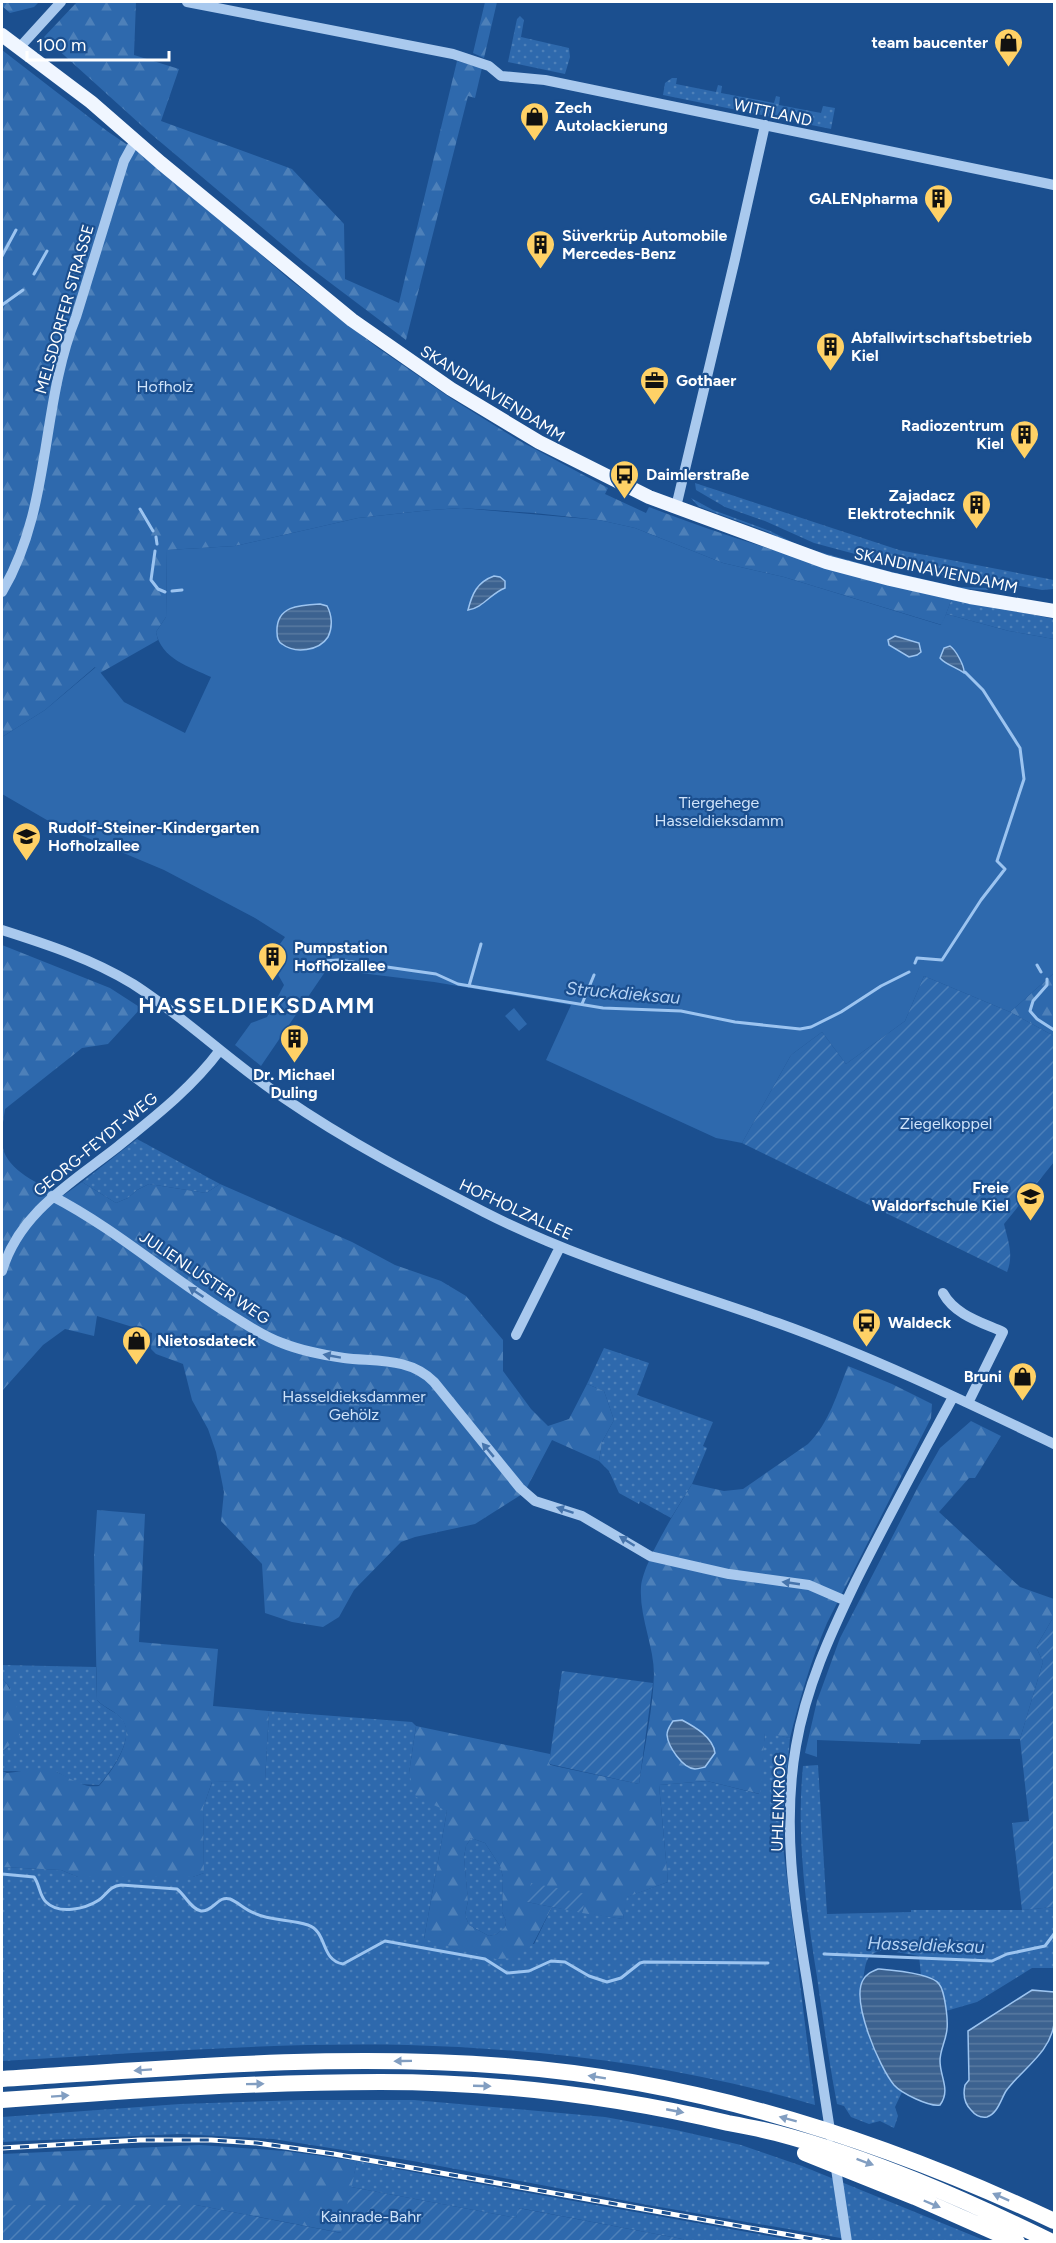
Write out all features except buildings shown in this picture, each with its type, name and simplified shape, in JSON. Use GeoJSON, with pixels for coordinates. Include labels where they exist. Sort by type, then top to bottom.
{"type":"FeatureCollection","features":[{"type":"Feature","properties":{"kind":"highway"},"geometry":{"type":"LineString","coordinates":[[2,2079],[311,2061],[421,2061],[584,2074],[707,2097],[801,2122],[937,2170],[1054,2221]]}},
{"type":"Feature","properties":{"kind":"highway"},"geometry":{"type":"LineString","coordinates":[[2,2100],[233,2085],[400,2082],[502,2087],[585,2096],[641,2104],[776,2133],[921,2183],[1053,2241]]}},
{"type":"Feature","properties":{"kind":"highway"},"geometry":{"type":"LineString","coordinates":[[728,2123],[878,2182],[1017,2241]]}},
{"type":"Feature","properties":{"kind":"main road","name":"SKANDINAVIENDAMM"},"geometry":{"type":"LineString","coordinates":[[2,35],[91,102],[135,141],[361,326],[442,384],[573,461],[639,493],[837,565],[970,597],[1054,611]]}},
{"type":"Feature","properties":{"kind":"street"},"geometry":{"type":"LineString","coordinates":[[19,48],[61,2]]}},
{"type":"Feature","properties":{"kind":"street","name":"WITTLAND"},"geometry":{"type":"LineString","coordinates":[[187,2],[453,54],[489,66],[501,76],[545,80],[1054,185]]}},
{"type":"Feature","properties":{"kind":"street"},"geometry":{"type":"LineString","coordinates":[[676,507],[765,125]]}},
{"type":"Feature","properties":{"kind":"street","name":"MELSDORFER STRASSE"},"geometry":{"type":"LineString","coordinates":[[2,592],[16,562],[38,495],[53,394],[68,336],[76,317],[124,161],[135,141]]}},
{"type":"Feature","properties":{"kind":"street","name":"HOFHOLZALLEE"},"geometry":{"type":"LineString","coordinates":[[2,930],[72,954],[131,983],[176,1014],[262,1084],[355,1144],[489,1215],[560,1247],[844,1348],[1054,1444]]}},
{"type":"Feature","properties":{"kind":"street","name":"GEORG-FEYDT-WEG"},"geometry":{"type":"LineString","coordinates":[[2,1271],[12,1245],[20,1232],[52,1196],[177,1098],[207,1068],[220,1050]]}},
{"type":"Feature","properties":{"kind":"street","name":"JULIENLUSTER WEG"},"geometry":{"type":"LineString","coordinates":[[52,1196],[90,1217],[245,1324],[279,1342],[345,1358],[403,1364],[423,1372],[434,1382],[520,1488],[535,1501],[582,1516],[650,1556],[729,1574],[809,1585],[846,1601]]}},
{"type":"Feature","properties":{"kind":"street"},"geometry":{"type":"LineString","coordinates":[[516,1335],[560,1247]]}},
{"type":"Feature","properties":{"kind":"street"},"geometry":{"type":"LineString","coordinates":[[943,1293],[958,1311],[1003,1332],[968,1403]]}},
{"type":"Feature","properties":{"kind":"street","name":"UHLENKROG"},"geometry":{"type":"LineString","coordinates":[[847,2241],[794,1897],[790,1844],[790,1793],[796,1746],[807,1698],[822,1654],[874,1544],[953,1397]]}},
{"type":"Feature","properties":{"kind":"green space"},"geometry":{"type":"Polygon","coordinates":[[[2,2],[39,2],[34,7],[10,13],[2,6],[2,2]]]}},
{"type":"Feature","properties":{"kind":"green space"},"geometry":{"type":"Polygon","coordinates":[[[77,2],[136,2],[134,55],[179,69],[161,121],[292,169],[344,224],[345,279],[399,303],[457,61],[482,68],[475,98],[468,96],[406,340],[304,263],[151,134],[44,37],[77,2]]]}},
{"type":"Feature","properties":{"kind":"green space"},"geometry":{"type":"Polygon","coordinates":[[[485,2],[497,2],[484,58],[473,53],[485,2]]]}},
{"type":"Feature","properties":{"kind":"green space"},"geometry":{"type":"Polygon","coordinates":[[[520,16],[524,20],[521,37],[569,48],[570,57],[565,74],[508,62],[517,19],[520,16]]]}},
{"type":"Feature","properties":{"kind":"green space","name":"Hofholz"},"geometry":{"type":"Polygon","coordinates":[[[2,50],[107,131],[160,167],[289,279],[378,348],[452,399],[518,440],[608,488],[605,494],[646,513],[649,507],[799,558],[952,598],[942,625],[784,577],[723,563],[635,528],[599,520],[461,508],[358,518],[235,546],[167,550],[166,617],[156,632],[158,640],[100,673],[95,667],[45,710],[2,737],[2,50]]]}},
{"type":"Feature","properties":{"kind":"green space"},"geometry":{"type":"Polygon","coordinates":[[[672,78],[677,78],[676,84],[716,92],[718,85],[722,86],[721,93],[774,103],[776,96],[780,97],[779,105],[821,113],[823,106],[835,108],[831,129],[663,95],[665,83],[672,78]]]}},
{"type":"Feature","properties":{"kind":"green space"},"geometry":{"type":"Polygon","coordinates":[[[695,483],[899,550],[1054,580],[1054,589],[1042,590],[982,579],[961,579],[911,569],[814,543],[765,521],[725,507],[696,490],[695,483]]]}},
{"type":"Feature","properties":{"kind":"green space"},"geometry":{"type":"Polygon","coordinates":[[[691,498],[713,510],[770,531],[802,547],[888,571],[958,587],[989,588],[988,590],[964,589],[887,573],[828,557],[793,545],[768,532],[698,506],[691,498]]]}},
{"type":"Feature","properties":{"kind":"green space","name":"Tiergehege Hasseldieksdamm"},"geometry":{"type":"Polygon","coordinates":[[[461,508],[599,520],[635,528],[723,563],[784,577],[941,625],[946,614],[1009,631],[1054,639],[1054,973],[1010,1012],[924,976],[905,1021],[846,1064],[822,1032],[791,1055],[742,1143],[716,1138],[546,1060],[571,1005],[434,982],[327,969],[261,1066],[235,1045],[251,1023],[267,1017],[284,985],[269,959],[285,937],[255,918],[164,870],[52,823],[2,794],[2,737],[45,710],[96,667],[124,702],[185,733],[211,677],[178,661],[164,649],[159,641],[156,632],[166,617],[167,550],[235,546],[358,518],[461,508]]]}},
{"type":"Feature","properties":{"kind":"green space"},"geometry":{"type":"Polygon","coordinates":[[[952,598],[1054,619],[1054,639],[1009,631],[946,614],[952,598]]]}},
{"type":"Feature","properties":{"kind":"green space","name":"Hasseldieksdammer Gehölz"},"geometry":{"type":"Polygon","coordinates":[[[2,945],[110,988],[141,1008],[108,1044],[82,1048],[5,1109],[2,1130],[2,945]]]}},
{"type":"Feature","properties":{"kind":"green space"},"geometry":{"type":"Polygon","coordinates":[[[1054,973],[1054,1036],[1010,1012],[1054,973]]]}},
{"type":"Feature","properties":{"kind":"green space","name":"Ziegelkoppel"},"geometry":{"type":"Polygon","coordinates":[[[924,976],[1010,1012],[1054,1036],[1054,1162],[1004,1224],[1010,1254],[1007,1272],[742,1143],[791,1055],[822,1032],[846,1064],[905,1021],[924,976]]]}},
{"type":"Feature","properties":{"kind":"green space"},"geometry":{"type":"Polygon","coordinates":[[[514,1008],[527,1024],[519,1031],[505,1016],[514,1008]]]}},
{"type":"Feature","properties":{"kind":"green space","name":"Hasseldieksdammer Gehölz"},"geometry":{"type":"Polygon","coordinates":[[[2,1130],[4,1152],[8,1160],[21,1173],[64,1195],[82,1182],[116,1203],[149,1184],[206,1193],[220,1184],[352,1242],[395,1265],[441,1281],[466,1296],[503,1340],[503,1371],[531,1409],[548,1426],[569,1419],[587,1384],[604,1391],[614,1420],[602,1442],[599,1461],[552,1440],[524,1493],[475,1524],[401,1542],[354,1590],[339,1617],[323,1627],[292,1622],[265,1613],[262,1564],[221,1521],[224,1492],[216,1452],[208,1429],[192,1400],[183,1364],[156,1354],[151,1349],[152,1333],[97,1316],[94,1336],[65,1329],[43,1345],[2,1391],[2,1130]]]}},
{"type":"Feature","properties":{"kind":"green space"},"geometry":{"type":"Polygon","coordinates":[[[137,1139],[220,1184],[206,1193],[149,1184],[116,1203],[82,1182],[137,1139]]]}},
{"type":"Feature","properties":{"kind":"green space"},"geometry":{"type":"Polygon","coordinates":[[[604,1348],[649,1363],[637,1395],[713,1422],[703,1446],[707,1448],[692,1484],[671,1518],[640,1501],[639,1504],[619,1493],[609,1471],[599,1461],[602,1442],[614,1420],[604,1391],[587,1384],[604,1348]]]}},
{"type":"Feature","properties":{"kind":"green space"},"geometry":{"type":"Polygon","coordinates":[[[848,1366],[932,1404],[931,1418],[827,1623],[806,1679],[790,1738],[765,1733],[760,1794],[707,1781],[659,1785],[668,1882],[627,1897],[623,1919],[582,1913],[585,1894],[527,1902],[552,1907],[533,1944],[516,1958],[496,1959],[424,1939],[447,1811],[416,1797],[409,1773],[416,1726],[550,1754],[550,1765],[639,1784],[654,1674],[652,1653],[642,1609],[641,1587],[654,1549],[692,1484],[724,1491],[743,1489],[808,1444],[822,1427],[848,1366]],[[471,1838],[466,1846],[464,1857],[468,1901],[465,1915],[469,1925],[489,1936],[497,1934],[505,1927],[506,1921],[502,1912],[503,1877],[500,1866],[485,1843],[471,1838]]]}},
{"type":"Feature","properties":{"kind":"green space"},"geometry":{"type":"Polygon","coordinates":[[[971,1421],[1001,1436],[975,1478],[969,1478],[939,1512],[1020,1587],[1054,1599],[1054,1616],[1036,1647],[1043,1662],[1020,1739],[921,1740],[920,1744],[817,1740],[817,1757],[805,1753],[817,1701],[840,1638],[940,1448],[971,1421]]]}},
{"type":"Feature","properties":{"kind":"green space"},"geometry":{"type":"Polygon","coordinates":[[[97,1510],[145,1514],[139,1642],[218,1649],[213,1706],[269,1711],[265,1781],[212,1782],[203,1808],[204,1873],[193,1877],[78,1877],[61,1870],[2,1867],[2,1771],[7,1773],[36,1769],[52,1770],[84,1785],[99,1786],[110,1773],[124,1746],[126,1728],[123,1721],[97,1700],[94,1556],[97,1510]]]}},
{"type":"Feature","properties":{"kind":"green space"},"geometry":{"type":"Polygon","coordinates":[[[1054,1616],[1054,1907],[1022,1910],[1012,1823],[1029,1821],[1020,1739],[1043,1662],[1036,1647],[1054,1616]]]}},
{"type":"Feature","properties":{"kind":"green space"},"geometry":{"type":"Polygon","coordinates":[[[2,1665],[96,1667],[97,1700],[120,1717],[125,1724],[126,1733],[121,1753],[99,1785],[78,1784],[57,1772],[2,1771],[2,1752],[8,1747],[10,1688],[2,1678],[2,1665]]]}},
{"type":"Feature","properties":{"kind":"green space"},"geometry":{"type":"Polygon","coordinates":[[[562,1671],[653,1683],[639,1784],[549,1764],[562,1671]]]}},
{"type":"Feature","properties":{"kind":"green space"},"geometry":{"type":"Polygon","coordinates":[[[2,1678],[11,1691],[16,1705],[20,1735],[2,1752],[2,1678]]]}},
{"type":"Feature","properties":{"kind":"green space"},"geometry":{"type":"Polygon","coordinates":[[[269,1711],[412,1722],[416,1726],[409,1773],[447,1811],[424,1939],[534,1944],[552,1907],[623,1919],[626,1897],[668,1882],[659,1785],[707,1781],[759,1794],[765,1732],[790,1738],[783,1846],[815,2105],[765,2091],[665,2070],[562,2055],[459,2047],[307,2045],[2,2061],[2,1867],[61,1870],[78,1877],[193,1877],[204,1873],[203,1808],[212,1782],[265,1780],[269,1711]]]}},
{"type":"Feature","properties":{"kind":"green space"},"geometry":{"type":"Polygon","coordinates":[[[818,1765],[827,1914],[911,1912],[911,1910],[1022,1910],[1054,1907],[1054,1968],[1032,1968],[977,2002],[946,2011],[940,1988],[933,1981],[921,1975],[919,1956],[885,1950],[873,1954],[867,1960],[859,2000],[866,2025],[882,2064],[902,2092],[895,2107],[898,2116],[894,2128],[880,2121],[869,2124],[851,2117],[844,2106],[837,2104],[809,1924],[801,1846],[803,1766],[818,1765]]]}},
{"type":"Feature","properties":{"kind":"green space"},"geometry":{"type":"Polygon","coordinates":[[[471,1838],[485,1843],[500,1866],[503,1877],[502,1912],[506,1921],[505,1927],[497,1934],[489,1936],[469,1925],[465,1915],[468,1901],[464,1857],[466,1846],[471,1838]]]}},
{"type":"Feature","properties":{"kind":"green space"},"geometry":{"type":"Polygon","coordinates":[[[531,1883],[586,1894],[582,1913],[527,1902],[531,1883]]]}},
{"type":"Feature","properties":{"kind":"green space"},"geometry":{"type":"Polygon","coordinates":[[[302,2100],[414,2100],[605,2117],[676,2130],[741,2145],[802,2166],[986,2241],[858,2241],[413,2161],[273,2139],[180,2134],[2,2142],[2,2117],[180,2104],[302,2100]]]}},
{"type":"Feature","properties":{"kind":"green space"},"geometry":{"type":"Polygon","coordinates":[[[200,2145],[285,2151],[357,2161],[342,2233],[196,2205],[2,2205],[2,2154],[200,2145]]]}},
{"type":"Feature","properties":{"kind":"green space"},"geometry":{"type":"Polygon","coordinates":[[[357,2161],[797,2241],[693,2241],[519,2208],[516,2218],[351,2187],[357,2161]]]}},
{"type":"Feature","properties":{"kind":"green space","name":"Kainrade-Bahr"},"geometry":{"type":"Polygon","coordinates":[[[351,2187],[516,2218],[518,2208],[693,2241],[2,2241],[2,2205],[196,2205],[341,2233],[351,2187]]]}},
{"type":"Feature","properties":{"kind":"shaded area"},"geometry":{"type":"Polygon","coordinates":[[[494,576],[505,581],[505,588],[468,610],[476,589],[494,576]]]}},
{"type":"Feature","properties":{"kind":"shaded area"},"geometry":{"type":"Polygon","coordinates":[[[320,604],[327,606],[331,617],[330,633],[324,642],[313,648],[300,650],[287,647],[280,642],[277,636],[278,623],[285,612],[297,606],[320,604]]]}},
{"type":"Feature","properties":{"kind":"shaded area"},"geometry":{"type":"Polygon","coordinates":[[[895,636],[919,643],[921,652],[909,657],[889,645],[888,640],[895,636]]]}},
{"type":"Feature","properties":{"kind":"shaded area"},"geometry":{"type":"Polygon","coordinates":[[[950,646],[960,659],[964,673],[940,658],[944,648],[950,646]]]}},
{"type":"Feature","properties":{"kind":"shaded area"},"geometry":{"type":"Polygon","coordinates":[[[682,1720],[703,1733],[714,1747],[715,1753],[705,1767],[695,1769],[685,1765],[670,1745],[667,1735],[669,1728],[673,1721],[682,1720]]]}},
{"type":"Feature","properties":{"kind":"shaded area"},"geometry":{"type":"Polygon","coordinates":[[[878,1969],[928,1977],[935,1980],[941,1988],[946,2006],[947,2025],[940,2057],[945,2094],[940,2105],[922,2102],[894,2085],[874,2049],[864,2018],[860,1990],[866,1976],[878,1969]]]}},
{"type":"Feature","properties":{"kind":"shaded area"},"geometry":{"type":"Polygon","coordinates":[[[1032,1990],[1054,1992],[1054,2024],[1047,2044],[1012,2083],[994,2112],[987,2117],[978,2116],[965,2101],[964,2095],[965,2085],[969,2080],[968,2031],[1032,1990]]]}},
{"type":"Feature","properties":{"kind":"waterway"},"geometry":{"type":"LineString","coordinates":[[2,256],[16,230]]}},
{"type":"Feature","properties":{"kind":"waterway"},"geometry":{"type":"LineString","coordinates":[[34,274],[47,251]]}},
{"type":"Feature","properties":{"kind":"waterway"},"geometry":{"type":"LineString","coordinates":[[2,305],[23,290]]}},
{"type":"Feature","properties":{"kind":"waterway"},"geometry":{"type":"LineString","coordinates":[[140,509],[153,531]]}},
{"type":"Feature","properties":{"kind":"waterway"},"geometry":{"type":"LineString","coordinates":[[156,537],[157,544]]}},
{"type":"Feature","properties":{"kind":"waterway"},"geometry":{"type":"LineString","coordinates":[[155,551],[151,580],[158,589],[165,592]]}},
{"type":"Feature","properties":{"kind":"waterway"},"geometry":{"type":"LineString","coordinates":[[172,591],[182,590]]}},
{"type":"Feature","properties":{"kind":"waterway","name":"Struckdieksau"},"geometry":{"type":"LineString","coordinates":[[915,963],[917,958],[942,960],[981,900],[1005,869],[997,861],[1024,779],[1020,748],[983,690],[965,672]]}},
{"type":"Feature","properties":{"kind":"waterway"},"geometry":{"type":"LineString","coordinates":[[469,986],[481,944]]}},
{"type":"Feature","properties":{"kind":"waterway","name":"Struckdieksau"},"geometry":{"type":"LineString","coordinates":[[324,961],[338,960],[436,974],[458,984],[603,1008],[681,1011],[735,1022],[800,1029],[811,1027],[841,1012],[881,986],[909,972]]}},
{"type":"Feature","properties":{"kind":"waterway"},"geometry":{"type":"LineString","coordinates":[[1037,965],[1041,972]]}},
{"type":"Feature","properties":{"kind":"waterway"},"geometry":{"type":"LineString","coordinates":[[582,1004],[594,975]]}},
{"type":"Feature","properties":{"kind":"waterway"},"geometry":{"type":"LineString","coordinates":[[1047,979],[1047,985],[1033,1001],[1030,1011],[1037,1019],[1054,1030]]}},
{"type":"Feature","properties":{"kind":"waterway","name":"Hasseldieksau"},"geometry":{"type":"LineString","coordinates":[[2,1874],[34,1877],[46,1902],[51,1906],[65,1909],[80,1908],[93,1903],[111,1889],[121,1885],[177,1889],[194,1908],[201,1911],[209,1909],[222,1899],[230,1899],[260,1916],[308,1925],[319,1933],[331,1957],[343,1964],[385,1941],[485,1959],[507,1973],[529,1971],[551,1961],[565,1962],[589,1976],[607,1982],[621,1978],[644,1962],[768,1963]]}},
{"type":"Feature","properties":{"kind":"waterway","name":"Hasseldieksau"},"geometry":{"type":"LineString","coordinates":[[824,1954],[992,1961],[1007,1954],[1045,1946],[1054,1934]]}},
{"type":"Feature","properties":{"kind":"railway"},"geometry":{"type":"LineString","coordinates":[[2,2148],[140,2140],[211,2140],[257,2143],[334,2154],[829,2242]]}},
{"type":"Feature","properties":{"kind":"place","name":"team baucenter"},"geometry":{"type":"Point","coordinates":[1009,68]}},
{"type":"Feature","properties":{"kind":"place","name":"Zech Autolackierung"},"geometry":{"type":"Point","coordinates":[534,142]}},
{"type":"Feature","properties":{"kind":"place","name":"GALENpharma"},"geometry":{"type":"Point","coordinates":[939,224]}},
{"type":"Feature","properties":{"kind":"place","name":"Süverkrüp Automobile Mercedes-Benz"},"geometry":{"type":"Point","coordinates":[541,270]}},
{"type":"Feature","properties":{"kind":"place","name":"Abfallwirtschaftsbetrieb Kiel"},"geometry":{"type":"Point","coordinates":[830,372]}},
{"type":"Feature","properties":{"kind":"place","name":"Gothaer"},"geometry":{"type":"Point","coordinates":[655,406]}},
{"type":"Feature","properties":{"kind":"place","name":"Radiozentrum Kiel"},"geometry":{"type":"Point","coordinates":[1025,460]}},
{"type":"Feature","properties":{"kind":"place","name":"Daimlerstraße"},"geometry":{"type":"Point","coordinates":[625,500]}},
{"type":"Feature","properties":{"kind":"place","name":"Zajadacz Elektrotechnik"},"geometry":{"type":"Point","coordinates":[976,530]}},
{"type":"Feature","properties":{"kind":"place","name":"Rudolf-Steiner-Kindergarten Hofholzallee"},"geometry":{"type":"Point","coordinates":[27,862]}},
{"type":"Feature","properties":{"kind":"place","name":"Pumpstation Hofholzallee"},"geometry":{"type":"Point","coordinates":[273,982]}},
{"type":"Feature","properties":{"kind":"place","name":"Dr. Michael Duling"},"geometry":{"type":"Point","coordinates":[294,1064]}},
{"type":"Feature","properties":{"kind":"place","name":"Freie Waldorfschule Kiel"},"geometry":{"type":"Point","coordinates":[1030,1222]}},
{"type":"Feature","properties":{"kind":"place","name":"Waldeck"},"geometry":{"type":"Point","coordinates":[867,1348]}},
{"type":"Feature","properties":{"kind":"place","name":"Nietosdateck"},"geometry":{"type":"Point","coordinates":[136,1366]}},
{"type":"Feature","properties":{"kind":"place","name":"Bruni"},"geometry":{"type":"Point","coordinates":[1023,1402]}},
{"type":"Feature","properties":{"kind":"district","name":"HASSELDIEKSDAMM"},"geometry":{"type":"Point","coordinates":[257,1005]}}]}
